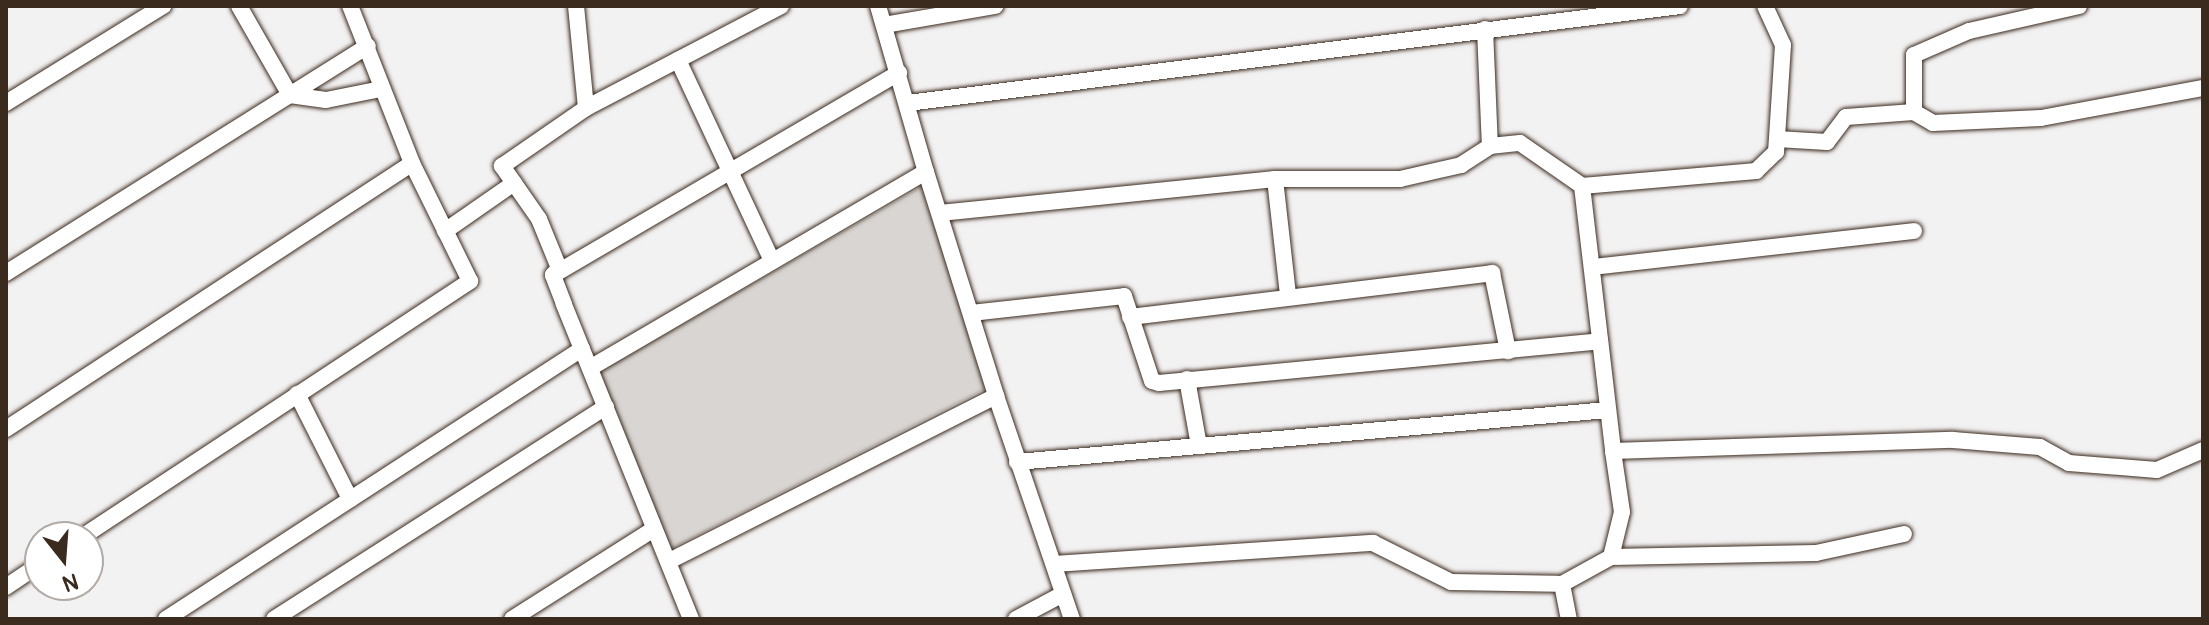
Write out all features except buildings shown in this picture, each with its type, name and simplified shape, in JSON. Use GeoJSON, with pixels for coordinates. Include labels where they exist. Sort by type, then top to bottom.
{"type":"FeatureCollection","features":[{"type":"Feature","properties":{"kind":"street"},"geometry":{"type":"LineString","coordinates":[[6,103],[163,6]]}},
{"type":"Feature","properties":{"kind":"street"},"geometry":{"type":"LineString","coordinates":[[239,6],[290,95]]}},
{"type":"Feature","properties":{"kind":"street"},"geometry":{"type":"LineString","coordinates":[[104,522],[470,281],[412,163],[350,6]]}},
{"type":"Feature","properties":{"kind":"street"},"geometry":{"type":"LineString","coordinates":[[576,6],[586,108]]}},
{"type":"Feature","properties":{"kind":"street"},"geometry":{"type":"LineString","coordinates":[[553,275],[559,268],[539,219],[514,183],[504,162],[586,108],[781,6]]}},
{"type":"Feature","properties":{"kind":"street"},"geometry":{"type":"LineString","coordinates":[[878,6],[996,396],[1072,619]]}},
{"type":"Feature","properties":{"kind":"street"},"geometry":{"type":"LineString","coordinates":[[884,25],[995,6]]}},
{"type":"Feature","properties":{"kind":"street"},"geometry":{"type":"LineString","coordinates":[[908,103],[1680,6]]}},
{"type":"Feature","properties":{"kind":"street"},"geometry":{"type":"LineString","coordinates":[[940,213],[1275,179],[1400,179],[1461,165],[1490,146],[1520,143],[1582,186],[1756,171],[1776,152],[1783,45],[1765,6]]}},
{"type":"Feature","properties":{"kind":"street"},"geometry":{"type":"LineString","coordinates":[[1914,112],[1914,55],[1969,31],[2079,6]]}},
{"type":"Feature","properties":{"kind":"street"},"geometry":{"type":"LineString","coordinates":[[1485,29],[1490,146]]}},
{"type":"Feature","properties":{"kind":"street"},"geometry":{"type":"LineString","coordinates":[[6,273],[368,46]]}},
{"type":"Feature","properties":{"kind":"street"},"geometry":{"type":"LineString","coordinates":[[678,60],[728,173],[772,261]]}},
{"type":"Feature","properties":{"kind":"street"},"geometry":{"type":"LineString","coordinates":[[553,275],[899,73]]}},
{"type":"Feature","properties":{"kind":"street"},"geometry":{"type":"LineString","coordinates":[[1777,139],[1827,142],[1846,117],[1914,112],[1933,123],[2041,118],[2203,88]]}},
{"type":"Feature","properties":{"kind":"street"},"geometry":{"type":"LineString","coordinates":[[290,95],[326,100],[381,89]]}},
{"type":"Feature","properties":{"kind":"street"},"geometry":{"type":"LineString","coordinates":[[6,429],[412,163]]}},
{"type":"Feature","properties":{"kind":"street"},"geometry":{"type":"LineString","coordinates":[[590,368],[926,172]]}},
{"type":"Feature","properties":{"kind":"street"},"geometry":{"type":"LineString","coordinates":[[1275,179],[1288,294]]}},
{"type":"Feature","properties":{"kind":"street"},"geometry":{"type":"LineString","coordinates":[[445,231],[514,183]]}},
{"type":"Feature","properties":{"kind":"street"},"geometry":{"type":"LineString","coordinates":[[1582,186],[1622,512],[1611,557]]}},
{"type":"Feature","properties":{"kind":"street"},"geometry":{"type":"LineString","coordinates":[[1593,267],[1914,231]]}},
{"type":"Feature","properties":{"kind":"street"},"geometry":{"type":"LineString","coordinates":[[1130,317],[1288,294],[1492,273],[1508,351]]}},
{"type":"Feature","properties":{"kind":"street"},"geometry":{"type":"LineString","coordinates":[[553,275],[691,619]]}},
{"type":"Feature","properties":{"kind":"street"},"geometry":{"type":"LineString","coordinates":[[971,313],[1118,294],[1130,317],[1152,381],[1600,341]]}},
{"type":"Feature","properties":{"kind":"street"},"geometry":{"type":"LineString","coordinates":[[166,619],[582,349]]}},
{"type":"Feature","properties":{"kind":"street"},"geometry":{"type":"LineString","coordinates":[[1187,379],[1199,446]]}},
{"type":"Feature","properties":{"kind":"street"},"geometry":{"type":"LineString","coordinates":[[297,394],[350,499]]}},
{"type":"Feature","properties":{"kind":"street"},"geometry":{"type":"LineString","coordinates":[[670,561],[996,396]]}},
{"type":"Feature","properties":{"kind":"street"},"geometry":{"type":"LineString","coordinates":[[274,619],[606,407]]}},
{"type":"Feature","properties":{"kind":"street"},"geometry":{"type":"LineString","coordinates":[[1017,462],[1608,410]]}},
{"type":"Feature","properties":{"kind":"street"},"geometry":{"type":"LineString","coordinates":[[1613,451],[1953,440],[2040,447],[2069,463],[2157,470],[2203,450]]}},
{"type":"Feature","properties":{"kind":"street"},"geometry":{"type":"LineString","coordinates":[[512,619],[654,529]]}},
{"type":"Feature","properties":{"kind":"street"},"geometry":{"type":"LineString","coordinates":[[1054,564],[1358,541],[1384,546],[1451,582],[1562,584],[1611,557],[1801,554],[1904,534]]}},
{"type":"Feature","properties":{"kind":"street"},"geometry":{"type":"LineString","coordinates":[[6,587],[24,575]]}},
{"type":"Feature","properties":{"kind":"street"},"geometry":{"type":"LineString","coordinates":[[1562,584],[1569,619]]}},
{"type":"Feature","properties":{"kind":"street"},"geometry":{"type":"LineString","coordinates":[[1016,619],[1063,594]]}},
{"type":"Feature","properties":{"kind":"shaded area"},"geometry":{"type":"Polygon","coordinates":[[[926,184],[987,388],[670,549],[598,373],[926,184]]]}}]}
